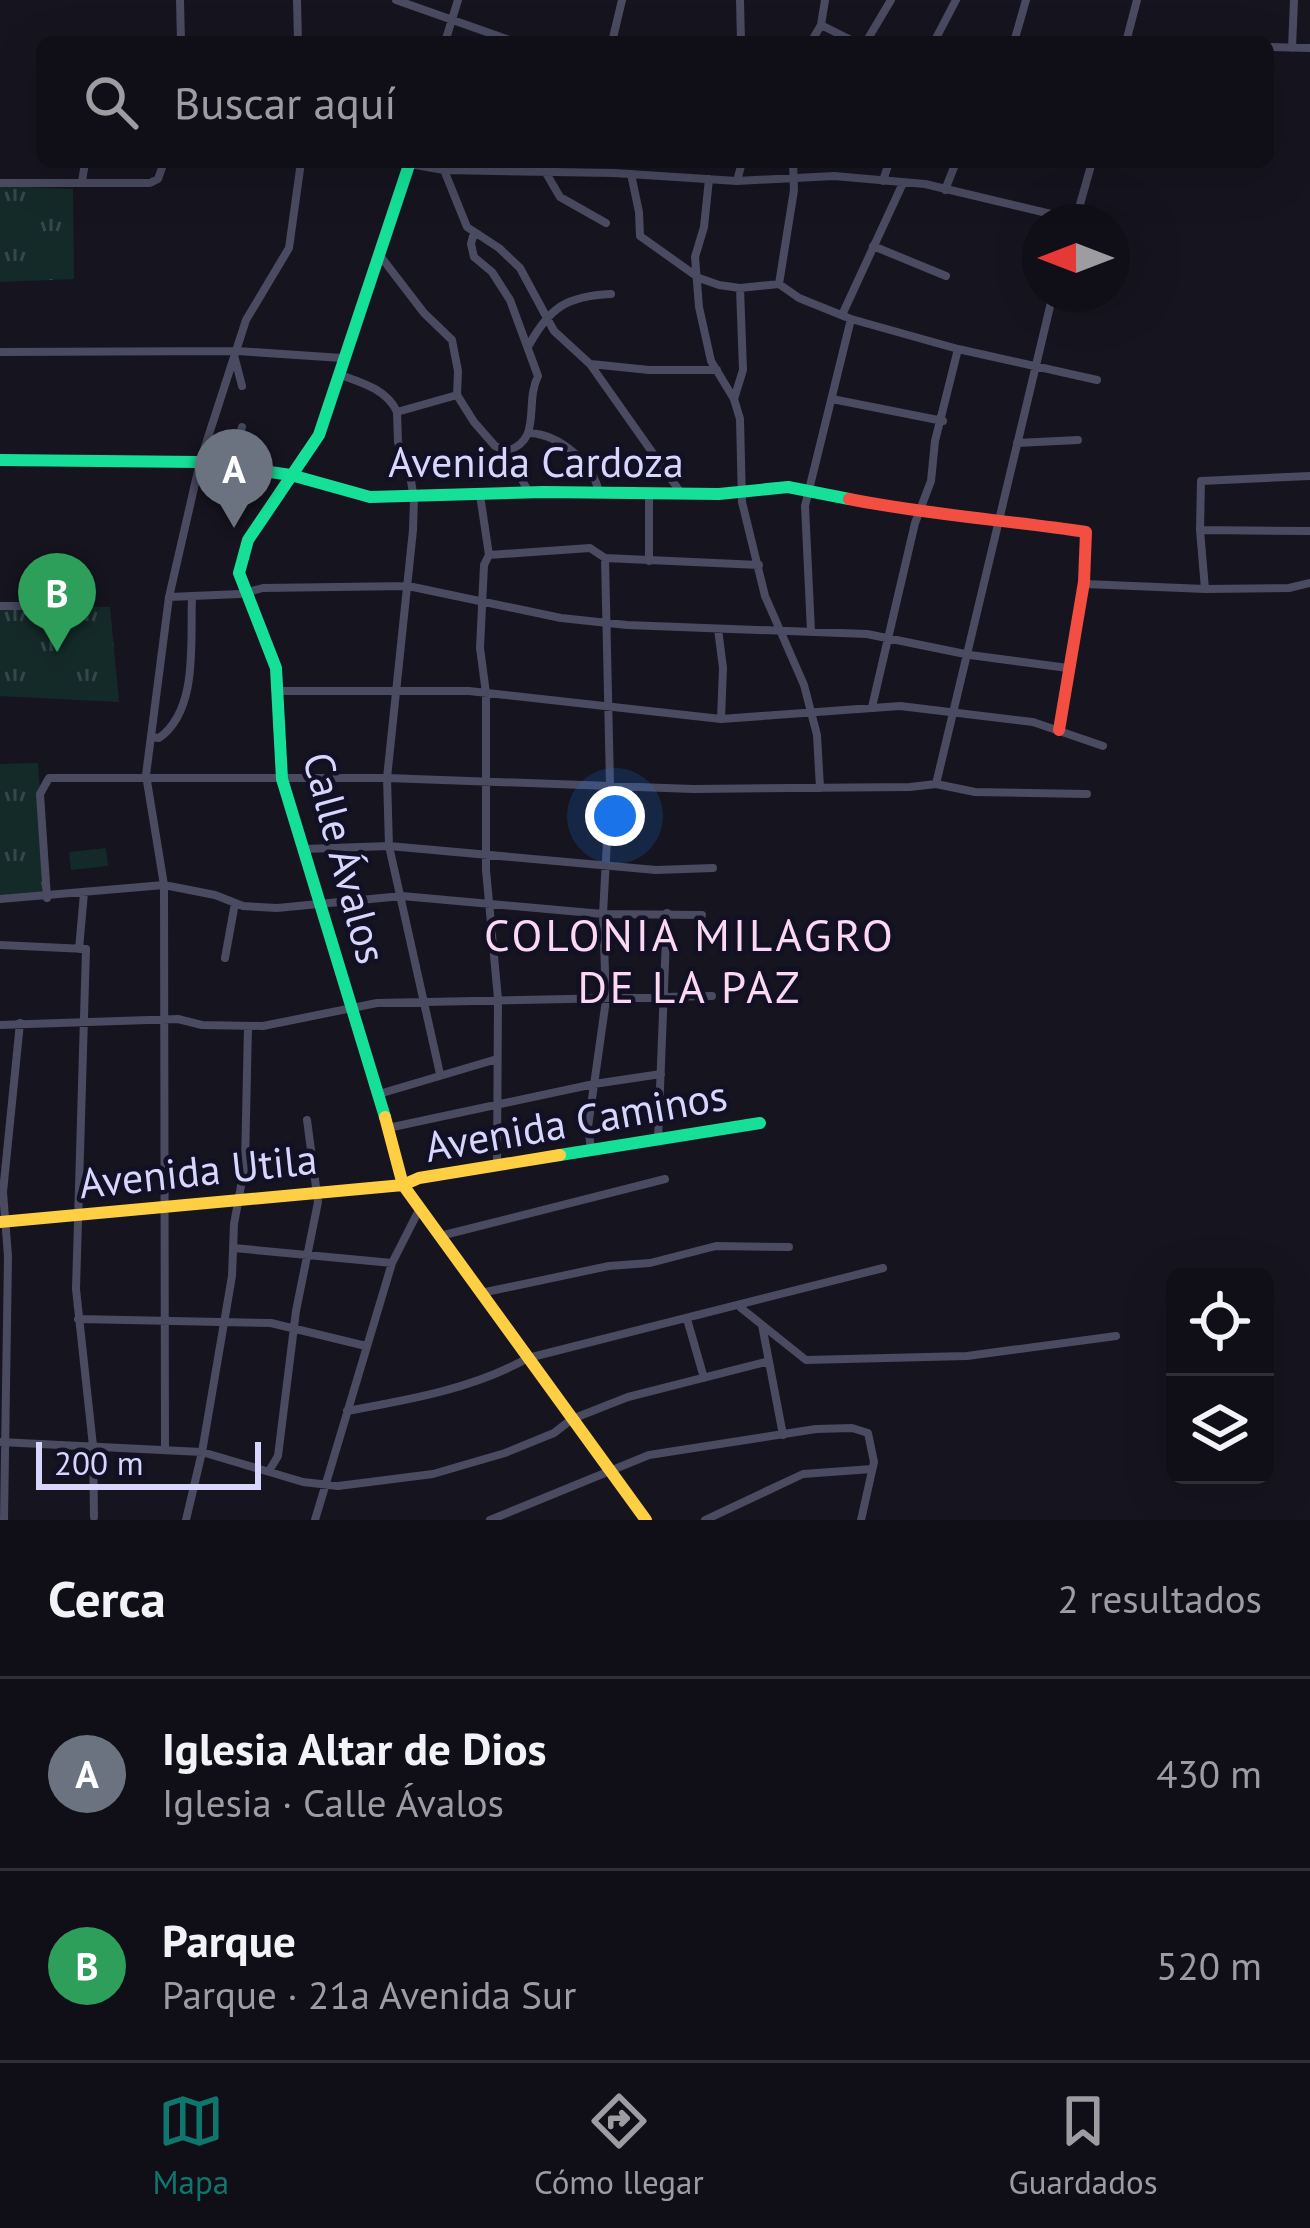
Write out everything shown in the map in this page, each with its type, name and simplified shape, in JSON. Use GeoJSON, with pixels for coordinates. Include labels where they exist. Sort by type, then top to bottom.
{"type":"FeatureCollection","features":[{"type":"Feature","properties":{"kind":"street"},"geometry":{"type":"LineString","coordinates":[[181,0],[181,36]]}},
{"type":"Feature","properties":{"kind":"street"},"geometry":{"type":"LineString","coordinates":[[297,0],[298,36]]}},
{"type":"Feature","properties":{"kind":"street"},"geometry":{"type":"LineString","coordinates":[[395,0],[498,36]]}},
{"type":"Feature","properties":{"kind":"street"},"geometry":{"type":"LineString","coordinates":[[447,36],[458,0]]}},
{"type":"Feature","properties":{"kind":"street"},"geometry":{"type":"LineString","coordinates":[[613,36],[622,0]]}},
{"type":"Feature","properties":{"kind":"street"},"geometry":{"type":"LineString","coordinates":[[740,0],[741,36]]}},
{"type":"Feature","properties":{"kind":"street"},"geometry":{"type":"LineString","coordinates":[[815,36],[825,0]]}},
{"type":"Feature","properties":{"kind":"street"},"geometry":{"type":"LineString","coordinates":[[870,36],[891,0]]}},
{"type":"Feature","properties":{"kind":"street"},"geometry":{"type":"LineString","coordinates":[[937,36],[956,0]]}},
{"type":"Feature","properties":{"kind":"street"},"geometry":{"type":"LineString","coordinates":[[1016,36],[1026,0]]}},
{"type":"Feature","properties":{"kind":"street"},"geometry":{"type":"LineString","coordinates":[[1128,36],[1137,0]]}},
{"type":"Feature","properties":{"kind":"street"},"geometry":{"type":"LineString","coordinates":[[1292,48],[1294,0]]}},
{"type":"Feature","properties":{"kind":"street"},"geometry":{"type":"LineString","coordinates":[[821,25],[843,36]]}},
{"type":"Feature","properties":{"kind":"street"},"geometry":{"type":"LineString","coordinates":[[1274,47],[1310,48]]}},
{"type":"Feature","properties":{"kind":"street"},"geometry":{"type":"LineString","coordinates":[[82,182],[84,168]]}},
{"type":"Feature","properties":{"kind":"street"},"geometry":{"type":"LineString","coordinates":[[0,183],[150,183],[158,179],[162,168]]}},
{"type":"Feature","properties":{"kind":"street"},"geometry":{"type":"LineString","coordinates":[[165,1449],[164,885],[146,775],[169,597],[200,463],[246,320],[289,248],[301,168]]}},
{"type":"Feature","properties":{"kind":"street","name":"Calle Ávalos"},"geometry":{"type":"LineString","coordinates":[[408,168],[319,435],[248,540],[239,573],[275,668],[282,779],[404,1185],[646,1520]]}},
{"type":"Feature","properties":{"kind":"street"},"geometry":{"type":"LineString","coordinates":[[434,168],[546,173],[614,168],[631,174],[737,181],[834,176],[945,190],[1022,208]]}},
{"type":"Feature","properties":{"kind":"street"},"geometry":{"type":"LineString","coordinates":[[737,181],[740,168]]}},
{"type":"Feature","properties":{"kind":"street"},"geometry":{"type":"LineString","coordinates":[[778,284],[794,168]]}},
{"type":"Feature","properties":{"kind":"street"},"geometry":{"type":"LineString","coordinates":[[883,181],[887,168]]}},
{"type":"Feature","properties":{"kind":"street"},"geometry":{"type":"LineString","coordinates":[[945,190],[954,168]]}},
{"type":"Feature","properties":{"kind":"street"},"geometry":{"type":"LineString","coordinates":[[1080,204],[1090,168]]}},
{"type":"Feature","properties":{"kind":"street"},"geometry":{"type":"LineString","coordinates":[[444,170],[467,227],[520,268],[554,331],[590,364],[681,493]]}},
{"type":"Feature","properties":{"kind":"street"},"geometry":{"type":"LineString","coordinates":[[546,173],[560,197],[606,223]]}},
{"type":"Feature","properties":{"kind":"street"},"geometry":{"type":"LineString","coordinates":[[631,174],[640,236],[697,277],[740,288],[778,284],[847,317],[958,349],[1097,380]]}},
{"type":"Feature","properties":{"kind":"street"},"geometry":{"type":"LineString","coordinates":[[710,179],[695,257],[703,333],[740,419],[742,490],[766,596],[812,714],[820,788]]}},
{"type":"Feature","properties":{"kind":"street"},"geometry":{"type":"LineString","coordinates":[[811,631],[808,491],[847,317],[903,183]]}},
{"type":"Feature","properties":{"kind":"street"},"geometry":{"type":"LineString","coordinates":[[474,232],[474,257],[501,284],[530,345],[538,376],[532,388],[530,433],[522,446],[507,451]]}},
{"type":"Feature","properties":{"kind":"street"},"geometry":{"type":"LineString","coordinates":[[873,246],[946,276]]}},
{"type":"Feature","properties":{"kind":"street"},"geometry":{"type":"LineString","coordinates":[[377,252],[424,313],[452,340],[457,395],[495,446],[507,451],[529,493]]}},
{"type":"Feature","properties":{"kind":"street"},"geometry":{"type":"LineString","coordinates":[[734,399],[743,370],[740,288]]}},
{"type":"Feature","properties":{"kind":"street"},"geometry":{"type":"LineString","coordinates":[[530,345],[545,316],[580,295],[611,294]]}},
{"type":"Feature","properties":{"kind":"street"},"geometry":{"type":"LineString","coordinates":[[936,784],[1048,312]]}},
{"type":"Feature","properties":{"kind":"street"},"geometry":{"type":"LineString","coordinates":[[872,707],[931,481],[935,441],[958,349]]}},
{"type":"Feature","properties":{"kind":"street"},"geometry":{"type":"LineString","coordinates":[[0,352],[342,358]]}},
{"type":"Feature","properties":{"kind":"street"},"geometry":{"type":"LineString","coordinates":[[236,355],[242,386]]}},
{"type":"Feature","properties":{"kind":"street"},"geometry":{"type":"LineString","coordinates":[[590,364],[717,370]]}},
{"type":"Feature","properties":{"kind":"street"},"geometry":{"type":"LineString","coordinates":[[338,374],[378,391],[400,411]]}},
{"type":"Feature","properties":{"kind":"street"},"geometry":{"type":"LineString","coordinates":[[400,411],[457,395]]}},
{"type":"Feature","properties":{"kind":"street"},"geometry":{"type":"LineString","coordinates":[[832,399],[943,421]]}},
{"type":"Feature","properties":{"kind":"street"},"geometry":{"type":"LineString","coordinates":[[400,411],[395,429],[414,499],[387,778],[389,845],[440,1075]]}},
{"type":"Feature","properties":{"kind":"street"},"geometry":{"type":"LineString","coordinates":[[230,467],[242,427]]}},
{"type":"Feature","properties":{"kind":"street"},"geometry":{"type":"LineString","coordinates":[[530,433],[549,434],[564,444],[597,482],[598,492]]}},
{"type":"Feature","properties":{"kind":"street"},"geometry":{"type":"LineString","coordinates":[[1017,443],[1078,440]]}},
{"type":"Feature","properties":{"kind":"street","name":"Avenida Cardoza"},"geometry":{"type":"LineString","coordinates":[[0,460],[200,463],[292,475],[370,497],[414,499],[529,493],[719,494],[788,487],[919,513],[1085,532],[1085,584]]}},
{"type":"Feature","properties":{"kind":"street"},"geometry":{"type":"LineString","coordinates":[[1205,590],[1201,481],[1310,476]]}},
{"type":"Feature","properties":{"kind":"street"},"geometry":{"type":"LineString","coordinates":[[649,492],[649,561]]}},
{"type":"Feature","properties":{"kind":"street"},"geometry":{"type":"LineString","coordinates":[[480,495],[489,555],[484,565],[480,648],[486,693],[485,857],[497,1000],[497,1165]]}},
{"type":"Feature","properties":{"kind":"street"},"geometry":{"type":"LineString","coordinates":[[1200,530],[1310,531]]}},
{"type":"Feature","properties":{"kind":"street"},"geometry":{"type":"LineString","coordinates":[[489,555],[590,548],[604,558],[759,565]]}},
{"type":"Feature","properties":{"kind":"street"},"geometry":{"type":"LineString","coordinates":[[591,1150],[588,1126],[606,1000],[603,914],[610,785],[604,558]]}},
{"type":"Feature","properties":{"kind":"street"},"geometry":{"type":"LineString","coordinates":[[1059,730],[1085,584],[1205,590],[1310,583]]}},
{"type":"Feature","properties":{"kind":"street"},"geometry":{"type":"LineString","coordinates":[[169,597],[263,588],[408,586],[561,618],[887,638],[1068,668]]}},
{"type":"Feature","properties":{"kind":"street"},"geometry":{"type":"LineString","coordinates":[[151,737],[169,731],[182,703],[190,665],[192,597]]}},
{"type":"Feature","properties":{"kind":"street"},"geometry":{"type":"LineString","coordinates":[[0,605],[86,606]]}},
{"type":"Feature","properties":{"kind":"street"},"geometry":{"type":"LineString","coordinates":[[718,628],[722,719]]}},
{"type":"Feature","properties":{"kind":"street"},"geometry":{"type":"LineString","coordinates":[[276,691],[486,693],[722,719],[872,707],[956,712],[1059,730],[1103,746]]}},
{"type":"Feature","properties":{"kind":"street"},"geometry":{"type":"LineString","coordinates":[[46,898],[40,794],[49,778],[387,778],[820,788],[936,784],[975,792],[1087,794]]}},
{"type":"Feature","properties":{"kind":"street"},"geometry":{"type":"LineString","coordinates":[[302,849],[389,845],[656,870],[713,868]]}},
{"type":"Feature","properties":{"kind":"street"},"geometry":{"type":"LineString","coordinates":[[0,899],[164,885],[277,908],[402,896],[603,914],[702,916]]}},
{"type":"Feature","properties":{"kind":"street"},"geometry":{"type":"LineString","coordinates":[[84,893],[75,1217],[94,1517]]}},
{"type":"Feature","properties":{"kind":"street"},"geometry":{"type":"LineString","coordinates":[[225,958],[235,903]]}},
{"type":"Feature","properties":{"kind":"street"},"geometry":{"type":"LineString","coordinates":[[658,1139],[667,914]]}},
{"type":"Feature","properties":{"kind":"street"},"geometry":{"type":"LineString","coordinates":[[0,945],[82,949]]}},
{"type":"Feature","properties":{"kind":"street"},"geometry":{"type":"LineString","coordinates":[[0,1025],[163,1019],[248,1026],[426,1001],[712,996]]}},
{"type":"Feature","properties":{"kind":"street"},"geometry":{"type":"LineString","coordinates":[[4,1520],[3,1192],[20,1023]]}},
{"type":"Feature","properties":{"kind":"street"},"geometry":{"type":"LineString","coordinates":[[186,1520],[224,1320],[245,1164],[248,1026]]}},
{"type":"Feature","properties":{"kind":"street"},"geometry":{"type":"LineString","coordinates":[[380,1094],[497,1059]]}},
{"type":"Feature","properties":{"kind":"street"},"geometry":{"type":"LineString","coordinates":[[388,1128],[662,1074]]}},
{"type":"Feature","properties":{"kind":"street"},"geometry":{"type":"LineString","coordinates":[[269,1471],[278,1456],[317,1192],[307,1120]]}},
{"type":"Feature","properties":{"kind":"street","name":"Avenida Caminos"},"geometry":{"type":"LineString","coordinates":[[404,1185],[419,1178],[760,1123]]}},
{"type":"Feature","properties":{"kind":"street"},"geometry":{"type":"LineString","coordinates":[[440,1235],[664,1179]]}},
{"type":"Feature","properties":{"kind":"street","name":"Avenida Utila"},"geometry":{"type":"LineString","coordinates":[[3,1221],[404,1185]]}},
{"type":"Feature","properties":{"kind":"street"},"geometry":{"type":"LineString","coordinates":[[315,1520],[392,1263],[420,1208]]}},
{"type":"Feature","properties":{"kind":"street"},"geometry":{"type":"LineString","coordinates":[[481,1293],[609,1266],[650,1263],[716,1246],[789,1247]]}},
{"type":"Feature","properties":{"kind":"street"},"geometry":{"type":"LineString","coordinates":[[234,1247],[392,1263]]}},
{"type":"Feature","properties":{"kind":"street"},"geometry":{"type":"LineString","coordinates":[[347,1411],[449,1388],[528,1358],[883,1268]]}},
{"type":"Feature","properties":{"kind":"street"},"geometry":{"type":"LineString","coordinates":[[740,1306],[806,1360],[1019,1352],[1116,1336]]}},
{"type":"Feature","properties":{"kind":"street"},"geometry":{"type":"LineString","coordinates":[[78,1319],[224,1320],[294,1328],[366,1346]]}},
{"type":"Feature","properties":{"kind":"street"},"geometry":{"type":"LineString","coordinates":[[687,1319],[704,1378]]}},
{"type":"Feature","properties":{"kind":"street"},"geometry":{"type":"LineString","coordinates":[[761,1324],[783,1435]]}},
{"type":"Feature","properties":{"kind":"street"},"geometry":{"type":"LineString","coordinates":[[1,1442],[202,1452],[323,1486],[434,1474],[554,1433],[572,1419],[628,1396],[769,1361]]}},
{"type":"Feature","properties":{"kind":"street"},"geometry":{"type":"LineString","coordinates":[[490,1520],[649,1455],[851,1428],[868,1433],[872,1469],[861,1520]]}},
{"type":"Feature","properties":{"kind":"street"},"geometry":{"type":"LineString","coordinates":[[705,1520],[773,1486],[818,1471],[872,1469]]}},
{"type":"Feature","properties":{"kind":"green space"},"geometry":{"type":"Polygon","coordinates":[[[0,186],[73,189],[74,279],[0,282],[0,186]]]}},
{"type":"Feature","properties":{"kind":"green space"},"geometry":{"type":"Polygon","coordinates":[[[0,606],[110,607],[119,702],[0,696],[0,606]]]}},
{"type":"Feature","properties":{"kind":"green space"},"geometry":{"type":"Polygon","coordinates":[[[38,763],[47,898],[0,898],[0,764],[38,763]]]}},
{"type":"Feature","properties":{"kind":"green space"},"geometry":{"type":"Polygon","coordinates":[[[106,848],[108,866],[71,870],[69,852],[106,848]]]}},
{"type":"Feature","properties":{"kind":"traffic: fast"},"geometry":{"type":"LineString","coordinates":[[385,1117],[282,779],[276,668],[239,573],[248,540],[319,435],[408,168]]}},
{"type":"Feature","properties":{"kind":"traffic: fast"},"geometry":{"type":"LineString","coordinates":[[0,460],[200,462],[291,475],[370,497],[719,494],[788,487],[849,499]]}},
{"type":"Feature","properties":{"kind":"traffic: fast"},"geometry":{"type":"LineString","coordinates":[[560,1155],[760,1123]]}},
{"type":"Feature","properties":{"kind":"traffic: slow"},"geometry":{"type":"LineString","coordinates":[[385,1117],[403,1185],[646,1520]]}},
{"type":"Feature","properties":{"kind":"traffic: slow"},"geometry":{"type":"LineString","coordinates":[[0,1222],[403,1185],[419,1178],[560,1155]]}},
{"type":"Feature","properties":{"kind":"traffic: jam"},"geometry":{"type":"LineString","coordinates":[[849,499],[1086,532],[1084,582],[1059,730]]}},
{"type":"Feature","properties":{"kind":"place","name":"Iglesia Altar de Dios"},"geometry":{"type":"Point","coordinates":[234,528]}},
{"type":"Feature","properties":{"kind":"place","name":"Parque"},"geometry":{"type":"Point","coordinates":[57,652]}},
{"type":"Feature","properties":{"kind":"district","name":"COLONIA MILAGRO DE LA PAZ"},"geometry":{"type":"Point","coordinates":[690,961]}}]}
